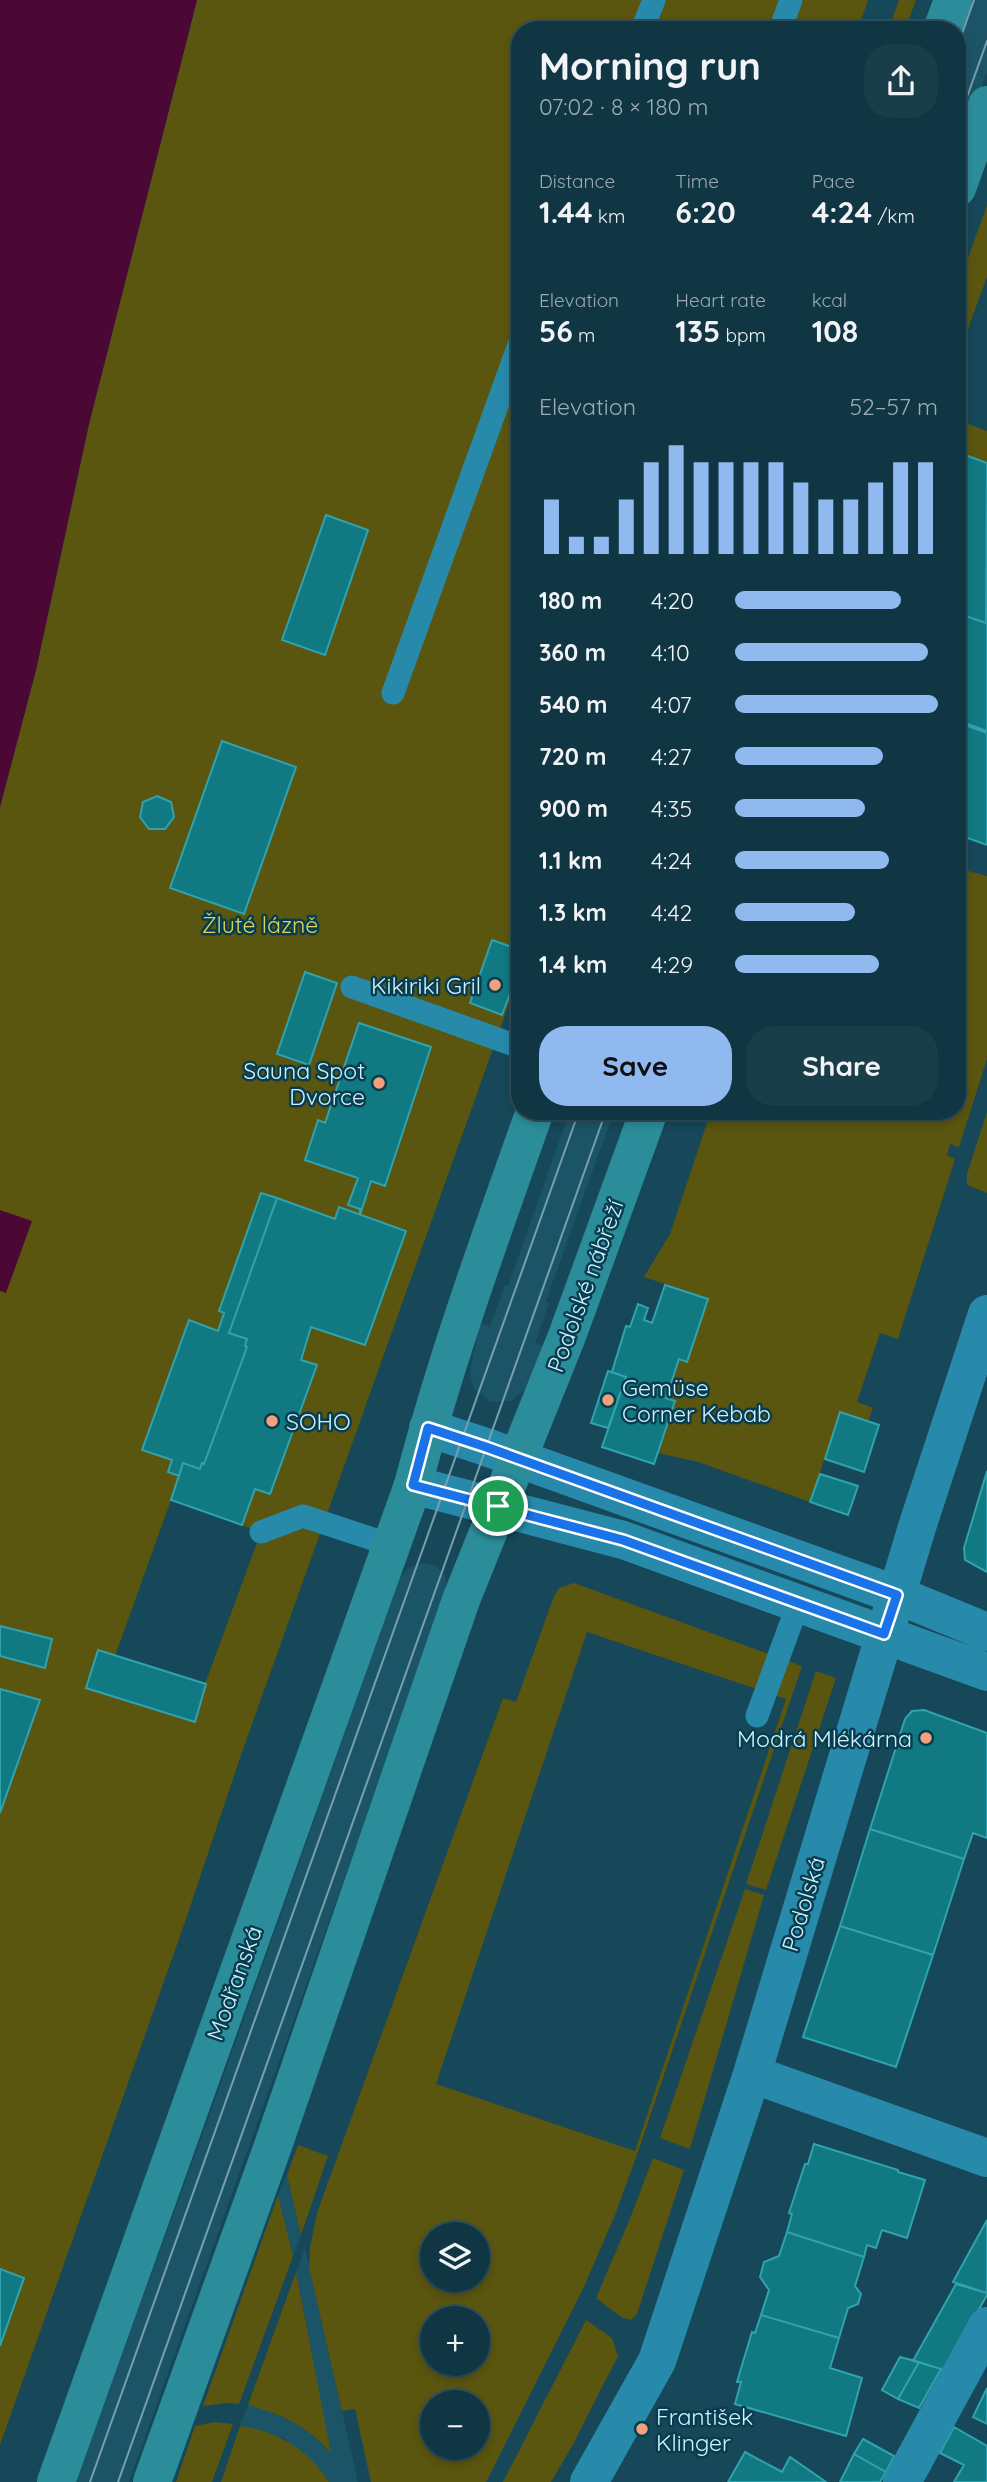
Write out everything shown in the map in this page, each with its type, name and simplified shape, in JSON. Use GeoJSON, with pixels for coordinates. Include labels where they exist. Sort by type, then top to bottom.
{"type":"FeatureCollection","features":[{"type":"Feature","properties":{"kind":"main road"},"geometry":{"type":"LineString","coordinates":[[945,21],[953,0]]}},
{"type":"Feature","properties":{"kind":"main road"},"geometry":{"type":"LineString","coordinates":[[966,163],[987,105]]}},
{"type":"Feature","properties":{"kind":"main road"},"geometry":{"type":"LineString","coordinates":[[428,1428],[469,1299],[532,1120]]}},
{"type":"Feature","properties":{"kind":"main road","name":"Podolské nábřeží"},"geometry":{"type":"LineString","coordinates":[[498,1506],[567,1336],[646,1120]]}},
{"type":"Feature","properties":{"kind":"main road","name":"Modřanská"},"geometry":{"type":"LineString","coordinates":[[56,2482],[413,1485],[428,1428]]}},
{"type":"Feature","properties":{"kind":"main road"},"geometry":{"type":"LineString","coordinates":[[152,2482],[274,2143],[461,1600],[498,1506]]}},
{"type":"Feature","properties":{"kind":"street","name":"Podolská"},"geometry":{"type":"LineString","coordinates":[[589,2482],[657,2361],[752,2074],[918,1524],[987,1314]]}},
{"type":"Feature","properties":{"kind":"street"},"geometry":{"type":"LineString","coordinates":[[428,1428],[897,1595],[987,1632]]}},
{"type":"Feature","properties":{"kind":"street"},"geometry":{"type":"LineString","coordinates":[[413,1485],[623,1540],[987,1672]]}},
{"type":"Feature","properties":{"kind":"street"},"geometry":{"type":"LineString","coordinates":[[752,2074],[987,2158]]}},
{"type":"Feature","properties":{"kind":"street"},"geometry":{"type":"LineString","coordinates":[[902,2482],[987,2326]]}},
{"type":"Feature","properties":{"kind":"lane"},"geometry":{"type":"LineString","coordinates":[[646,21],[654,0]]}},
{"type":"Feature","properties":{"kind":"lane"},"geometry":{"type":"LineString","coordinates":[[783,21],[791,0]]}},
{"type":"Feature","properties":{"kind":"lane"},"geometry":{"type":"LineString","coordinates":[[393,693],[511,367]]}},
{"type":"Feature","properties":{"kind":"lane"},"geometry":{"type":"LineString","coordinates":[[352,986],[511,1044]]}},
{"type":"Feature","properties":{"kind":"lane"},"geometry":{"type":"LineString","coordinates":[[261,1532],[303,1516],[391,1545]]}},
{"type":"Feature","properties":{"kind":"lane"},"geometry":{"type":"LineString","coordinates":[[758,1717],[798,1604]]}},
{"type":"Feature","properties":{"kind":"shaded area"},"geometry":{"type":"Polygon","coordinates":[[[0,0],[197,0],[89,424],[36,670],[0,807],[0,0]]]}},
{"type":"Feature","properties":{"kind":"shaded area"},"geometry":{"type":"Polygon","coordinates":[[[964,0],[987,0],[987,72],[966,130],[966,21],[959,21],[964,0]]]}},
{"type":"Feature","properties":{"kind":"shaded area"},"geometry":{"type":"Polygon","coordinates":[[[567,1120],[611,1120],[546,1301],[549,1303],[535,1343],[544,1347],[527,1388],[511,1401],[491,1402],[475,1390],[470,1371],[480,1323],[490,1327],[505,1285],[508,1286],[567,1120]]]}},
{"type":"Feature","properties":{"kind":"shaded area"},"geometry":{"type":"Polygon","coordinates":[[[0,1210],[32,1221],[6,1293],[0,1291],[0,1210]]]}},
{"type":"Feature","properties":{"kind":"shaded area"},"geometry":{"type":"Polygon","coordinates":[[[426,1563],[436,1566],[444,1574],[445,1596],[129,2482],[76,2482],[400,1578],[409,1567],[426,1563]]]}},
{"type":"Feature","properties":{"kind":"shaded area"},"geometry":{"type":"Polygon","coordinates":[[[287,2175],[301,2235],[293,2256],[278,2195],[287,2175]]]}},
{"type":"Feature","properties":{"kind":"shaded area"},"geometry":{"type":"Polygon","coordinates":[[[305,2249],[358,2482],[329,2482],[312,2461],[283,2438],[240,2426],[248,2405],[266,2410],[303,2427],[330,2452],[296,2272],[305,2249]]]}},
{"type":"Feature","properties":{"kind":"green space","name":"Žluté lázně"},"geometry":{"type":"Polygon","coordinates":[[[197,0],[868,0],[861,21],[511,21],[511,998],[241,1755],[186,1919],[0,2445],[0,807],[36,670],[89,424],[197,0]],[[171,1500],[115,1656],[205,1684],[261,1532],[171,1500]]]}},
{"type":"Feature","properties":{"kind":"green space"},"geometry":{"type":"Polygon","coordinates":[[[899,0],[916,0],[908,21],[891,21],[899,0]]]}},
{"type":"Feature","properties":{"kind":"green space"},"geometry":{"type":"Polygon","coordinates":[[[987,205],[987,277],[966,334],[966,264],[987,205]]]}},
{"type":"Feature","properties":{"kind":"green space"},"geometry":{"type":"Polygon","coordinates":[[[966,423],[987,431],[987,463],[966,455],[966,423]]]}},
{"type":"Feature","properties":{"kind":"green space"},"geometry":{"type":"Polygon","coordinates":[[[966,870],[987,876],[987,1059],[959,1147],[950,1144],[947,1155],[955,1159],[898,1339],[880,1333],[857,1402],[873,1408],[868,1422],[840,1413],[810,1502],[698,1462],[658,1453],[674,1401],[666,1398],[679,1359],[708,1299],[644,1277],[670,1234],[708,1120],[966,1120],[966,870]]]}},
{"type":"Feature","properties":{"kind":"green space"},"geometry":{"type":"Polygon","coordinates":[[[987,1112],[987,1193],[967,1185],[967,1174],[987,1112]]]}},
{"type":"Feature","properties":{"kind":"green space"},"geometry":{"type":"Polygon","coordinates":[[[574,1583],[802,1666],[615,2215],[583,2289],[486,2482],[371,2482],[355,2409],[342,2411],[309,2267],[317,2213],[503,1698],[516,1702],[559,1588],[574,1583]],[[587,1632],[436,2084],[635,2151],[786,1699],[587,1632]]]}},
{"type":"Feature","properties":{"kind":"green space"},"geometry":{"type":"Polygon","coordinates":[[[816,1671],[836,1678],[766,1890],[746,1884],[816,1671]]]}},
{"type":"Feature","properties":{"kind":"green space"},"geometry":{"type":"Polygon","coordinates":[[[745,1889],[764,1895],[690,2149],[660,2138],[745,1889]]]}},
{"type":"Feature","properties":{"kind":"green space"},"geometry":{"type":"Polygon","coordinates":[[[298,2145],[328,2156],[301,2235],[287,2175],[298,2145]]]}},
{"type":"Feature","properties":{"kind":"green space"},"geometry":{"type":"Polygon","coordinates":[[[653,2158],[684,2170],[637,2314],[631,2320],[621,2317],[596,2298],[653,2158]]]}},
{"type":"Feature","properties":{"kind":"green space"},"geometry":{"type":"Polygon","coordinates":[[[278,2195],[293,2256],[239,2404],[203,2406],[278,2195]]]}},
{"type":"Feature","properties":{"kind":"green space"},"geometry":{"type":"Polygon","coordinates":[[[296,2272],[331,2453],[294,2423],[248,2405],[296,2272]]]}},
{"type":"Feature","properties":{"kind":"green space"},"geometry":{"type":"Polygon","coordinates":[[[586,2320],[612,2338],[618,2356],[572,2446],[551,2482],[503,2482],[586,2320]]]}},
{"type":"Feature","properties":{"kind":"green space"},"geometry":{"type":"Polygon","coordinates":[[[215,2422],[233,2424],[212,2482],[176,2482],[195,2426],[215,2422]]]}},
{"type":"Feature","properties":{"kind":"green space"},"geometry":{"type":"Polygon","coordinates":[[[240,2426],[267,2432],[291,2444],[312,2460],[329,2482],[221,2482],[240,2426]]]}},
{"type":"Feature","properties":{"kind":"building"},"geometry":{"type":"Polygon","coordinates":[[[966,455],[987,463],[986,623],[966,616],[966,455]]]}},
{"type":"Feature","properties":{"kind":"building"},"geometry":{"type":"Polygon","coordinates":[[[326,515],[368,530],[325,655],[282,640],[326,515]]]}},
{"type":"Feature","properties":{"kind":"building"},"geometry":{"type":"Polygon","coordinates":[[[966,616],[987,625],[987,731],[966,723],[966,616]]]}},
{"type":"Feature","properties":{"kind":"building"},"geometry":{"type":"Polygon","coordinates":[[[966,725],[987,733],[987,845],[966,837],[966,725]]]}},
{"type":"Feature","properties":{"kind":"building"},"geometry":{"type":"Polygon","coordinates":[[[222,741],[296,767],[244,914],[170,888],[222,741]]]}},
{"type":"Feature","properties":{"kind":"building"},"geometry":{"type":"Polygon","coordinates":[[[157,796],[171,802],[174,817],[165,829],[149,829],[140,817],[143,802],[157,796]]]}},
{"type":"Feature","properties":{"kind":"building","name":"Kikiriki Gril"},"geometry":{"type":"Polygon","coordinates":[[[492,940],[511,947],[511,991],[502,1015],[470,1003],[492,940]]]}},
{"type":"Feature","properties":{"kind":"building"},"geometry":{"type":"Polygon","coordinates":[[[305,972],[337,983],[309,1065],[277,1054],[305,972]]]}},
{"type":"Feature","properties":{"kind":"building","name":"Sauna Spot Dvorce"},"geometry":{"type":"Polygon","coordinates":[[[359,1023],[431,1047],[385,1186],[371,1181],[360,1215],[360,1209],[348,1205],[358,1178],[305,1160],[318,1120],[325,1123],[359,1023]]]}},
{"type":"Feature","properties":{"kind":"building"},"geometry":{"type":"Polygon","coordinates":[[[261,1193],[277,1198],[229,1333],[247,1339],[247,1347],[204,1464],[202,1463],[200,1469],[183,1463],[179,1476],[168,1472],[172,1460],[142,1450],[189,1320],[218,1331],[224,1313],[219,1311],[261,1193]]]}},
{"type":"Feature","properties":{"kind":"building"},"geometry":{"type":"Polygon","coordinates":[[[277,1198],[335,1219],[339,1207],[406,1231],[365,1345],[311,1327],[301,1360],[317,1365],[270,1494],[255,1489],[242,1525],[171,1500],[183,1463],[200,1469],[202,1463],[204,1464],[247,1347],[247,1339],[229,1333],[277,1198]]]}},
{"type":"Feature","properties":{"kind":"building"},"geometry":{"type":"Polygon","coordinates":[[[665,1285],[708,1299],[687,1362],[679,1359],[666,1398],[675,1401],[654,1464],[602,1447],[626,1377],[612,1372],[626,1326],[630,1327],[638,1304],[648,1308],[644,1320],[652,1323],[665,1285]]]}},
{"type":"Feature","properties":{"kind":"building","name":"Gemüse Corner Kebab"},"geometry":{"type":"Polygon","coordinates":[[[608,1371],[626,1377],[608,1428],[591,1423],[608,1371]]]}},
{"type":"Feature","properties":{"kind":"building"},"geometry":{"type":"Polygon","coordinates":[[[840,1412],[879,1425],[864,1472],[825,1459],[840,1412]]]}},
{"type":"Feature","properties":{"kind":"building"},"geometry":{"type":"Polygon","coordinates":[[[987,1471],[987,1572],[965,1560],[964,1548],[987,1471]]]}},
{"type":"Feature","properties":{"kind":"building"},"geometry":{"type":"Polygon","coordinates":[[[820,1474],[858,1486],[848,1515],[810,1502],[820,1474]]]}},
{"type":"Feature","properties":{"kind":"building"},"geometry":{"type":"Polygon","coordinates":[[[0,1626],[52,1639],[45,1668],[0,1656],[0,1626]]]}},
{"type":"Feature","properties":{"kind":"building"},"geometry":{"type":"Polygon","coordinates":[[[98,1650],[206,1684],[195,1722],[86,1688],[98,1650]]]}},
{"type":"Feature","properties":{"kind":"building"},"geometry":{"type":"Polygon","coordinates":[[[0,1689],[40,1700],[0,1813],[0,1689]]]}},
{"type":"Feature","properties":{"kind":"building"},"geometry":{"type":"Polygon","coordinates":[[[924,1710],[987,1733],[987,1838],[973,1833],[964,1859],[870,1829],[905,1719],[912,1711],[924,1710]]]}},
{"type":"Feature","properties":{"kind":"building"},"geometry":{"type":"Polygon","coordinates":[[[870,1829],[964,1859],[933,1955],[840,1926],[870,1829]]]}},
{"type":"Feature","properties":{"kind":"building"},"geometry":{"type":"Polygon","coordinates":[[[840,1926],[933,1955],[896,2067],[803,2037],[840,1926]]]}},
{"type":"Feature","properties":{"kind":"building"},"geometry":{"type":"Polygon","coordinates":[[[814,2144],[925,2180],[907,2238],[882,2230],[876,2248],[867,2245],[864,2257],[787,2232],[792,2214],[789,2213],[814,2144]]]}},
{"type":"Feature","properties":{"kind":"building"},"geometry":{"type":"Polygon","coordinates":[[[987,2220],[987,2293],[953,2282],[987,2220]]]}},
{"type":"Feature","properties":{"kind":"building"},"geometry":{"type":"Polygon","coordinates":[[[787,2232],[864,2257],[855,2286],[861,2294],[858,2304],[848,2308],[839,2338],[761,2315],[769,2290],[760,2277],[764,2262],[779,2256],[787,2232]]]}},
{"type":"Feature","properties":{"kind":"building"},"geometry":{"type":"Polygon","coordinates":[[[0,2269],[24,2278],[0,2346],[0,2269]]]}},
{"type":"Feature","properties":{"kind":"building"},"geometry":{"type":"Polygon","coordinates":[[[956,2284],[987,2295],[945,2370],[913,2361],[956,2284]]]}},
{"type":"Feature","properties":{"kind":"building"},"geometry":{"type":"Polygon","coordinates":[[[761,2315],[839,2338],[830,2368],[862,2378],[846,2436],[735,2404],[741,2382],[737,2382],[752,2332],[755,2333],[761,2315]]]}},
{"type":"Feature","properties":{"kind":"building"},"geometry":{"type":"Polygon","coordinates":[[[900,2357],[919,2362],[898,2399],[882,2390],[900,2357]]]}},
{"type":"Feature","properties":{"kind":"building"},"geometry":{"type":"Polygon","coordinates":[[[919,2362],[941,2369],[919,2408],[898,2399],[919,2362]]]}},
{"type":"Feature","properties":{"kind":"building"},"geometry":{"type":"Polygon","coordinates":[[[987,2388],[987,2424],[973,2417],[987,2388]]]}},
{"type":"Feature","properties":{"kind":"building"},"geometry":{"type":"Polygon","coordinates":[[[954,2427],[987,2446],[987,2482],[954,2482],[964,2465],[940,2453],[954,2427]]]}},
{"type":"Feature","properties":{"kind":"building"},"geometry":{"type":"Polygon","coordinates":[[[863,2439],[894,2456],[886,2472],[854,2454],[863,2439]]]}},
{"type":"Feature","properties":{"kind":"building"},"geometry":{"type":"Polygon","coordinates":[[[745,2452],[782,2472],[790,2457],[826,2482],[728,2482],[745,2452]]]}},
{"type":"Feature","properties":{"kind":"building"},"geometry":{"type":"Polygon","coordinates":[[[854,2454],[886,2472],[880,2482],[840,2482],[854,2454]]]}},
{"type":"Feature","properties":{"kind":"tram line"},"geometry":{"type":"LineString","coordinates":[[966,23],[974,0]]}},
{"type":"Feature","properties":{"kind":"tram line"},"geometry":{"type":"LineString","coordinates":[[966,100],[987,41]]}},
{"type":"Feature","properties":{"kind":"tram line"},"geometry":{"type":"LineString","coordinates":[[90,2482],[576,1120]]}},
{"type":"Feature","properties":{"kind":"tram line"},"geometry":{"type":"LineString","coordinates":[[118,2482],[603,1120]]}},
{"type":"Feature","properties":{"kind":"place","name":"Kikiriki Gril"},"geometry":{"type":"Point","coordinates":[495,985]}},
{"type":"Feature","properties":{"kind":"place","name":"Sauna Spot Dvorce"},"geometry":{"type":"Point","coordinates":[379,1083]}},
{"type":"Feature","properties":{"kind":"place","name":"Gemüse Corner Kebab"},"geometry":{"type":"Point","coordinates":[608,1400]}},
{"type":"Feature","properties":{"kind":"place","name":"SOHO"},"geometry":{"type":"Point","coordinates":[272,1421]}},
{"type":"Feature","properties":{"kind":"place","name":"Modrá Mlékárna"},"geometry":{"type":"Point","coordinates":[926,1738]}},
{"type":"Feature","properties":{"kind":"place","name":"František Klinger"},"geometry":{"type":"Point","coordinates":[642,2429]}},
{"type":"Feature","properties":{"kind":"route"},"geometry":{"type":"LineString","coordinates":[[428,1428],[897,1595],[884,1634],[623,1540],[498,1506],[413,1485],[428,1428]]}}]}
